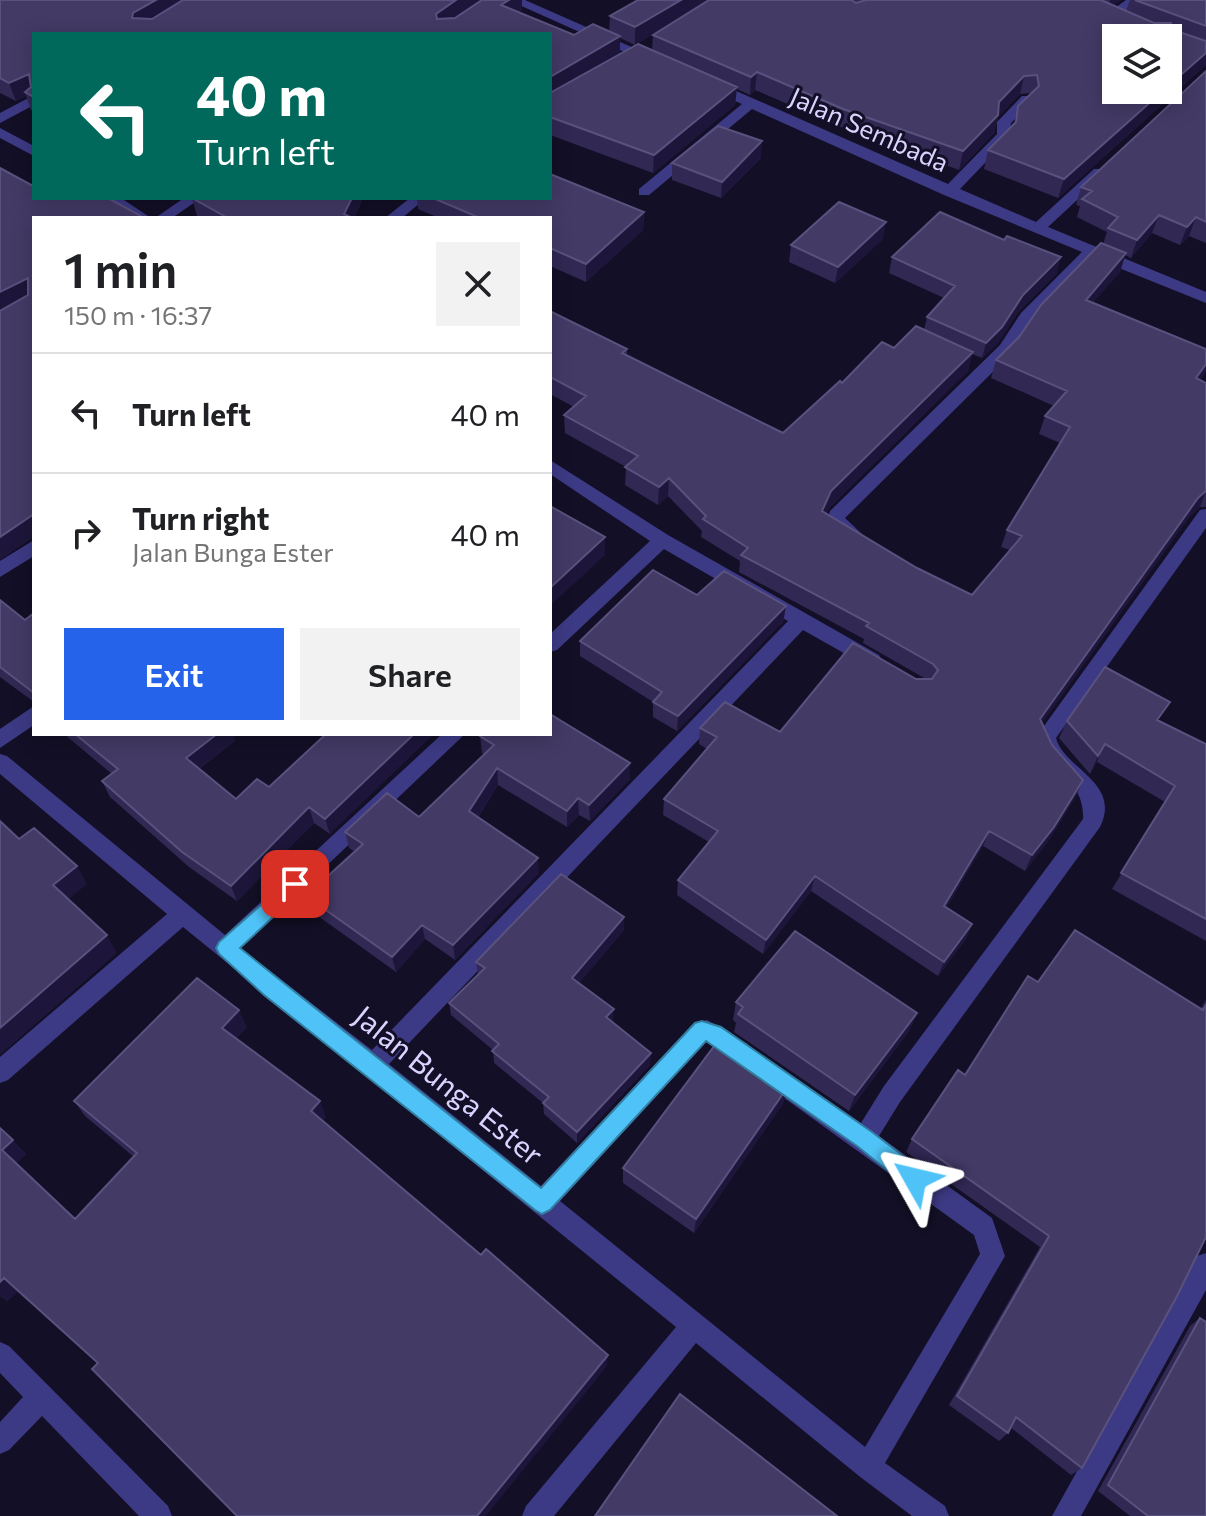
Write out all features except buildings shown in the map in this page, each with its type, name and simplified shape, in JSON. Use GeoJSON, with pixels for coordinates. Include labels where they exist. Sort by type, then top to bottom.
{"type":"FeatureCollection","features":[{"type":"Feature","properties":{"kind":"street"},"geometry":{"type":"LineString","coordinates":[[514,0],[536,4],[664,64]]}},
{"type":"Feature","properties":{"kind":"street"},"geometry":{"type":"LineString","coordinates":[[1111,18],[1134,0]]}},
{"type":"Feature","properties":{"kind":"street","name":"Jalan Sembada"},"geometry":{"type":"LineString","coordinates":[[693,77],[949,192],[1040,226],[1091,252],[1206,298]]}},
{"type":"Feature","properties":{"kind":"street"},"geometry":{"type":"LineString","coordinates":[[949,192],[1004,135],[1004,122],[1027,99]]}},
{"type":"Feature","properties":{"kind":"street"},"geometry":{"type":"LineString","coordinates":[[0,119],[32,100]]}},
{"type":"Feature","properties":{"kind":"street"},"geometry":{"type":"LineString","coordinates":[[644,192],[751,103]]}},
{"type":"Feature","properties":{"kind":"street"},"geometry":{"type":"LineString","coordinates":[[0,132],[32,151]]}},
{"type":"Feature","properties":{"kind":"street"},"geometry":{"type":"LineString","coordinates":[[1040,226],[1106,165]]}},
{"type":"Feature","properties":{"kind":"street"},"geometry":{"type":"LineString","coordinates":[[114,200],[141,216]]}},
{"type":"Feature","properties":{"kind":"street"},"geometry":{"type":"LineString","coordinates":[[165,216],[191,200]]}},
{"type":"Feature","properties":{"kind":"street"},"geometry":{"type":"LineString","coordinates":[[395,216],[416,200]]}},
{"type":"Feature","properties":{"kind":"street"},"geometry":{"type":"LineString","coordinates":[[865,541],[835,523],[836,516],[980,367],[1006,349],[1027,317],[1091,252]]}},
{"type":"Feature","properties":{"kind":"street"},"geometry":{"type":"LineString","coordinates":[[552,467],[662,540],[893,673]]}},
{"type":"Feature","properties":{"kind":"street"},"geometry":{"type":"LineString","coordinates":[[864,1139],[892,1094],[1093,821],[1093,800],[1084,781],[1050,753],[1046,737],[1206,515]]}},
{"type":"Feature","properties":{"kind":"street"},"geometry":{"type":"LineString","coordinates":[[552,643],[662,540]]}},
{"type":"Feature","properties":{"kind":"street"},"geometry":{"type":"LineString","coordinates":[[0,570],[32,548]]}},
{"type":"Feature","properties":{"kind":"street"},"geometry":{"type":"LineString","coordinates":[[373,1065],[801,620]]}},
{"type":"Feature","properties":{"kind":"street"},"geometry":{"type":"LineString","coordinates":[[0,740],[32,716]]}},
{"type":"Feature","properties":{"kind":"street"},"geometry":{"type":"LineString","coordinates":[[226,948],[453,736]]}},
{"type":"Feature","properties":{"kind":"street","name":"Jalan Bunga Ester"},"geometry":{"type":"LineString","coordinates":[[0,762],[272,988],[373,1065],[868,1467],[935,1516]]}},
{"type":"Feature","properties":{"kind":"street"},"geometry":{"type":"LineString","coordinates":[[0,1072],[183,913]]}},
{"type":"Feature","properties":{"kind":"street"},"geometry":{"type":"LineString","coordinates":[[542,1203],[702,1030],[714,1034],[864,1139],[983,1227],[993,1256],[868,1467]]}},
{"type":"Feature","properties":{"kind":"street"},"geometry":{"type":"LineString","coordinates":[[1066,1516],[1206,1265]]}},
{"type":"Feature","properties":{"kind":"street"},"geometry":{"type":"LineString","coordinates":[[536,1516],[694,1326]]}},
{"type":"Feature","properties":{"kind":"street"},"geometry":{"type":"LineString","coordinates":[[0,1355],[158,1516]]}},
{"type":"Feature","properties":{"kind":"street"},"geometry":{"type":"LineString","coordinates":[[0,1441],[40,1399]]}},
{"type":"Feature","properties":{"kind":"route"},"geometry":{"type":"LineString","coordinates":[[295,884],[226,948],[542,1203],[702,1030],[714,1034],[864,1139],[915,1179]]}}]}
